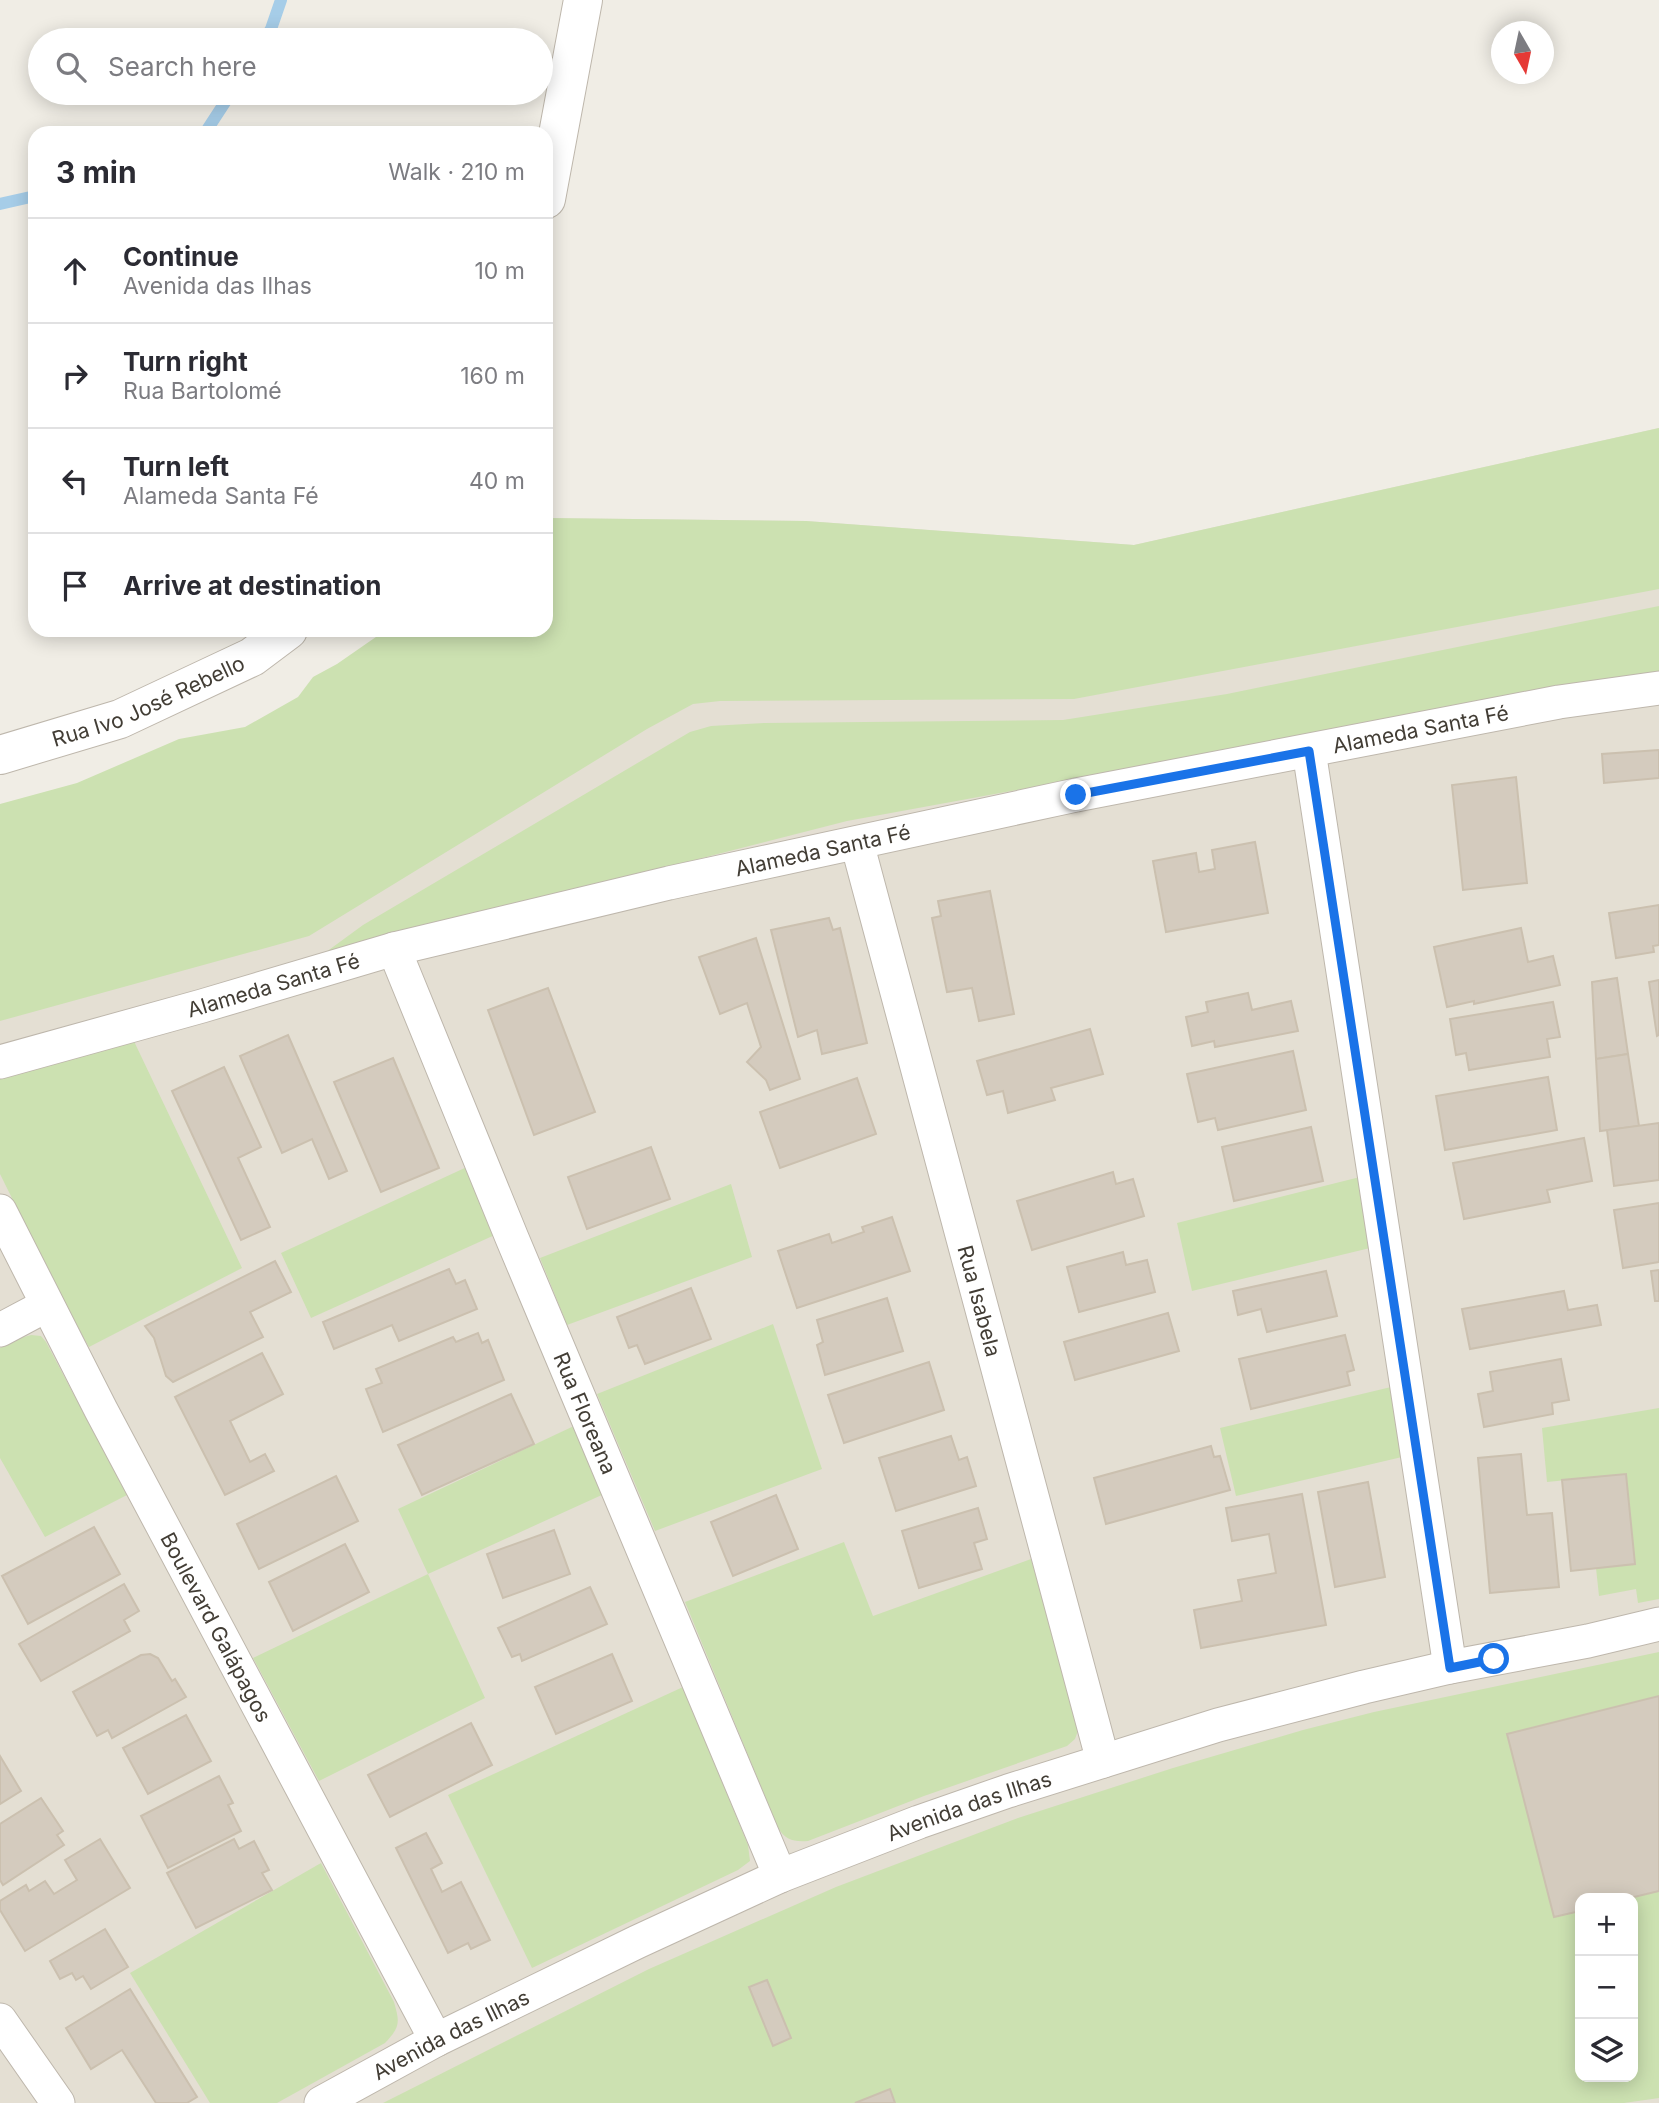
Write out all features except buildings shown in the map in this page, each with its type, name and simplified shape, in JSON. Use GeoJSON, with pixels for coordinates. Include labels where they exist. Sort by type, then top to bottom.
{"type":"FeatureCollection","features":[{"type":"Feature","properties":{"kind":"street"},"geometry":{"type":"LineString","coordinates":[[553,161],[583,0]]}},
{"type":"Feature","properties":{"kind":"street","name":"Rua Ivo José Rebello"},"geometry":{"type":"LineString","coordinates":[[0,755],[120,719],[252,657],[279,637]]}},
{"type":"Feature","properties":{"kind":"street","name":"Alameda Santa Fé"},"geometry":{"type":"LineString","coordinates":[[0,1062],[394,949],[669,883],[1076,795],[1559,702],[1659,688]]}},
{"type":"Feature","properties":{"kind":"street"},"geometry":{"type":"LineString","coordinates":[[1309,751],[1450,1668]]}},
{"type":"Feature","properties":{"kind":"street","name":"Rua Isabela"},"geometry":{"type":"LineString","coordinates":[[857,843],[1103,1760]]}},
{"type":"Feature","properties":{"kind":"street","name":"Rua Floreana"},"geometry":{"type":"LineString","coordinates":[[394,949],[780,1877]]}},
{"type":"Feature","properties":{"kind":"street","name":"Boulevard Galápagos"},"geometry":{"type":"LineString","coordinates":[[0,1211],[47,1305],[436,2040]]}},
{"type":"Feature","properties":{"kind":"street"},"geometry":{"type":"LineString","coordinates":[[0,1330],[47,1305]]}},
{"type":"Feature","properties":{"kind":"street","name":"Avenida das Ilhas"},"geometry":{"type":"LineString","coordinates":[[321,2103],[436,2040],[637,1942],[780,1877],[931,1818],[1218,1724],[1364,1687],[1659,1624]]}},
{"type":"Feature","properties":{"kind":"street"},"geometry":{"type":"LineString","coordinates":[[0,2020],[58,2103]]}},
{"type":"Feature","properties":{"kind":"shaded area"},"geometry":{"type":"Polygon","coordinates":[[[1659,428],[1659,2103],[0,2103],[0,978],[535,637],[553,637],[553,518],[806,521],[1134,545],[1659,428]]]}},
{"type":"Feature","properties":{"kind":"green space"},"geometry":{"type":"Polygon","coordinates":[[[1659,428],[1659,589],[1074,699],[720,701],[693,704],[647,729],[309,936],[0,1021],[0,804],[77,783],[179,739],[245,727],[298,697],[313,677],[376,637],[553,637],[553,518],[806,521],[1134,545],[1659,428]]]}},
{"type":"Feature","properties":{"kind":"green space"},"geometry":{"type":"Polygon","coordinates":[[[1659,606],[1659,673],[847,821],[322,955],[363,925],[690,732],[711,726],[1063,720],[1227,694],[1659,606]]]}},
{"type":"Feature","properties":{"kind":"green space"},"geometry":{"type":"Polygon","coordinates":[[[131,1035],[242,1268],[89,1347],[66,1307],[0,1174],[0,1074],[131,1035]]]}},
{"type":"Feature","properties":{"kind":"green space"},"geometry":{"type":"Polygon","coordinates":[[[469,1166],[497,1234],[311,1318],[281,1253],[469,1166]]]}},
{"type":"Feature","properties":{"kind":"green space"},"geometry":{"type":"Polygon","coordinates":[[[1360,1177],[1370,1248],[1192,1291],[1177,1223],[1360,1177]]]}},
{"type":"Feature","properties":{"kind":"green space"},"geometry":{"type":"Polygon","coordinates":[[[731,1184],[752,1257],[567,1325],[540,1258],[731,1184]]]}},
{"type":"Feature","properties":{"kind":"green space"},"geometry":{"type":"Polygon","coordinates":[[[773,1324],[822,1469],[655,1531],[597,1394],[773,1324]]]}},
{"type":"Feature","properties":{"kind":"green space"},"geometry":{"type":"Polygon","coordinates":[[[31,1335],[41,1336],[46,1342],[127,1495],[45,1537],[0,1458],[0,1348],[31,1335]]]}},
{"type":"Feature","properties":{"kind":"green space"},"geometry":{"type":"Polygon","coordinates":[[[1391,1387],[1402,1457],[1236,1496],[1220,1428],[1391,1387]]]}},
{"type":"Feature","properties":{"kind":"green space"},"geometry":{"type":"Polygon","coordinates":[[[1659,1408],[1659,1599],[1638,1603],[1636,1589],[1599,1596],[1596,1568],[1635,1564],[1626,1474],[1547,1482],[1542,1428],[1659,1408]]]}},
{"type":"Feature","properties":{"kind":"green space"},"geometry":{"type":"Polygon","coordinates":[[[576,1425],[604,1494],[428,1574],[398,1509],[576,1425]]]}},
{"type":"Feature","properties":{"kind":"green space"},"geometry":{"type":"Polygon","coordinates":[[[844,1542],[873,1616],[1031,1559],[1079,1728],[1075,1739],[1067,1746],[924,1796],[808,1841],[787,1838],[778,1828],[685,1602],[844,1542]]]}},
{"type":"Feature","properties":{"kind":"green space"},"geometry":{"type":"Polygon","coordinates":[[[428,1574],[485,1698],[319,1781],[253,1658],[428,1574]]]}},
{"type":"Feature","properties":{"kind":"green space"},"geometry":{"type":"Polygon","coordinates":[[[1659,1652],[1659,2098],[1624,2103],[383,2103],[649,1969],[836,1887],[1018,1818],[1303,1730],[1374,1712],[1659,1652]]]}},
{"type":"Feature","properties":{"kind":"green space"},"geometry":{"type":"Polygon","coordinates":[[[683,1687],[748,1845],[750,1861],[738,1870],[532,1968],[448,1795],[683,1687]]]}},
{"type":"Feature","properties":{"kind":"green space"},"geometry":{"type":"Polygon","coordinates":[[[321,1863],[394,2002],[398,2020],[396,2029],[385,2043],[277,2103],[210,2103],[130,1973],[321,1863]]]}},
{"type":"Feature","properties":{"kind":"waterway"},"geometry":{"type":"LineString","coordinates":[[271,28],[281,0]]}},
{"type":"Feature","properties":{"kind":"waterway"},"geometry":{"type":"LineString","coordinates":[[210,126],[223,105]]}},
{"type":"Feature","properties":{"kind":"waterway"},"geometry":{"type":"LineString","coordinates":[[0,204],[28,198]]}},
{"type":"Feature","properties":{"kind":"route"},"geometry":{"type":"LineString","coordinates":[[1076,795],[1309,751],[1450,1668],[1494,1659]]}}]}
